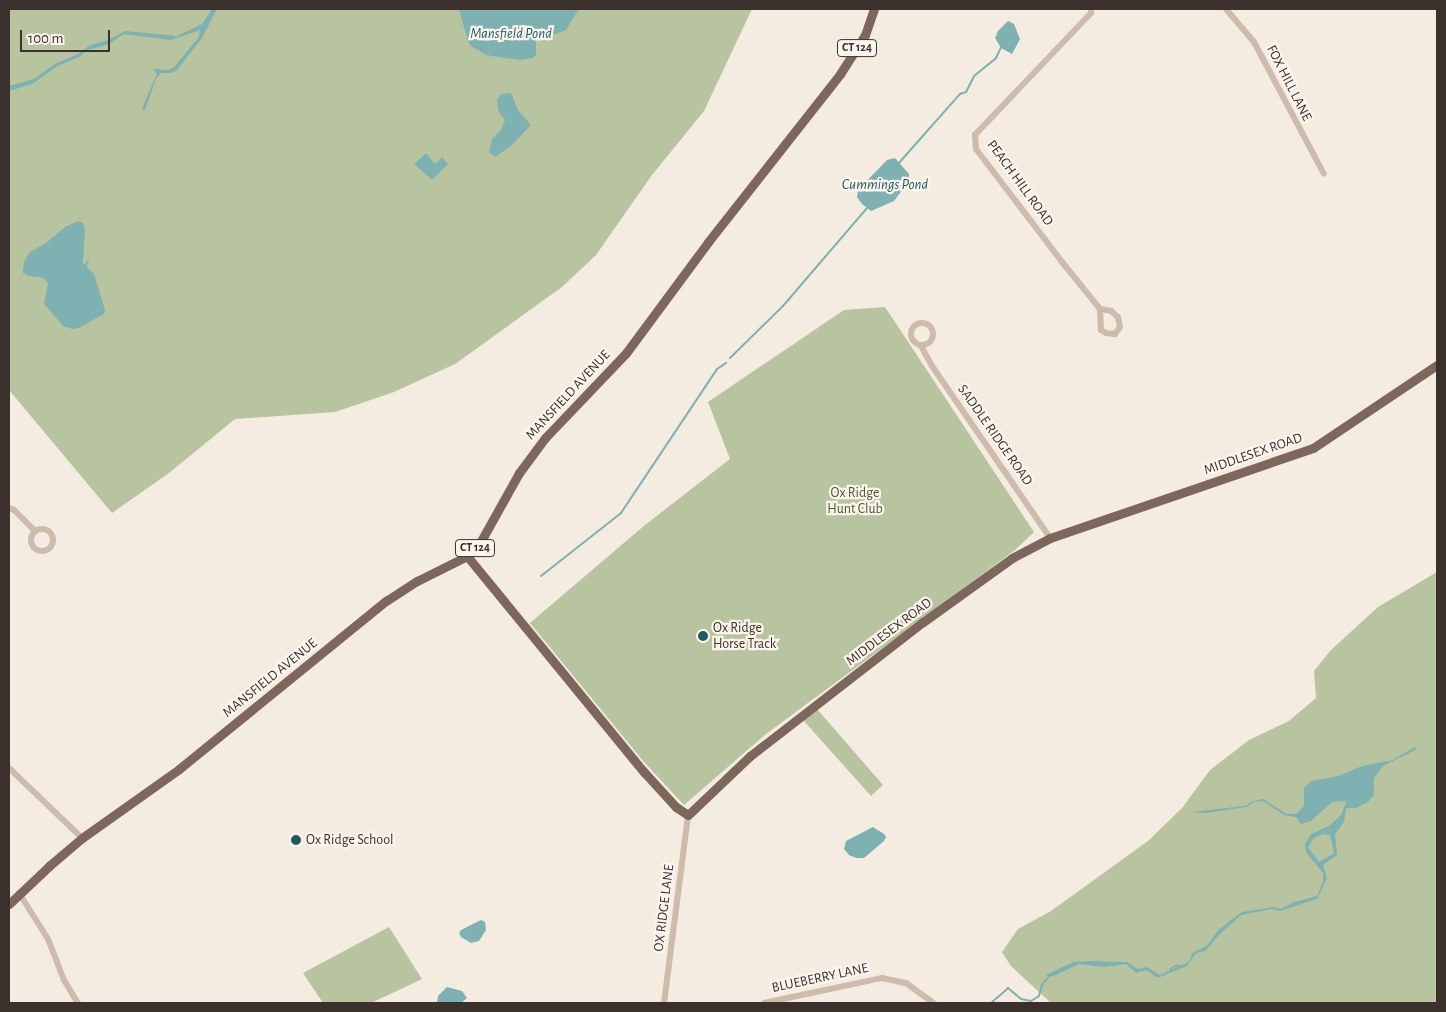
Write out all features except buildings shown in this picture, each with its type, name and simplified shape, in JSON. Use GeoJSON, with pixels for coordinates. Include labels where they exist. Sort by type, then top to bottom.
{"type":"FeatureCollection","features":[{"type":"Feature","properties":{"kind":"main road","name":"MANSFIELD AVENUE"},"geometry":{"type":"LineString","coordinates":[[9,904],[82,838],[180,769],[386,600],[417,581],[467,556],[481,541],[519,473],[545,438],[626,352],[713,235],[840,74],[865,35],[874,9]]}},
{"type":"Feature","properties":{"kind":"main road","name":"MIDDLESEX ROAD"},"geometry":{"type":"LineString","coordinates":[[688,815],[750,756],[902,638],[1012,558],[1050,538],[1312,448],[1437,365]]}},
{"type":"Feature","properties":{"kind":"main road"},"geometry":{"type":"LineString","coordinates":[[467,556],[644,772],[676,806],[688,815]]}},
{"type":"Feature","properties":{"kind":"street","name":"PEACH HILL ROAD"},"geometry":{"type":"LineString","coordinates":[[1091,9],[1091,13],[975,136],[976,149],[1100,309]]}},
{"type":"Feature","properties":{"kind":"street","name":"FOX HILL LANE"},"geometry":{"type":"LineString","coordinates":[[1226,9],[1254,42],[1324,174]]}},
{"type":"Feature","properties":{"kind":"street","name":"SADDLE RIDGE ROAD"},"geometry":{"type":"LineString","coordinates":[[921,346],[932,366],[1050,538]]}},
{"type":"Feature","properties":{"kind":"street"},"geometry":{"type":"LineString","coordinates":[[9,508],[14,510],[35,531]]}},
{"type":"Feature","properties":{"kind":"street"},"geometry":{"type":"LineString","coordinates":[[9,768],[82,838]]}},
{"type":"Feature","properties":{"kind":"street","name":"OX RIDGE LANE"},"geometry":{"type":"LineString","coordinates":[[664,1003],[688,815]]}},
{"type":"Feature","properties":{"kind":"street"},"geometry":{"type":"LineString","coordinates":[[19,893],[48,939],[64,980],[78,1003]]}},
{"type":"Feature","properties":{"kind":"street","name":"BLUEBERRY LANE"},"geometry":{"type":"LineString","coordinates":[[764,1003],[882,978],[906,983],[934,1003]]}},
{"type":"Feature","properties":{"kind":"green space"},"geometry":{"type":"Polygon","coordinates":[[[9,9],[752,9],[704,111],[652,175],[596,255],[562,287],[455,364],[394,392],[335,412],[235,419],[169,473],[112,513],[9,390],[9,9]]]}},
{"type":"Feature","properties":{"kind":"green space","name":"Ox Ridge Hunt Club"},"geometry":{"type":"Polygon","coordinates":[[[885,307],[1034,532],[1015,550],[766,734],[684,805],[644,762],[530,623],[645,525],[730,459],[708,402],[844,310],[885,307]]]}},
{"type":"Feature","properties":{"kind":"green space"},"geometry":{"type":"Polygon","coordinates":[[[1437,572],[1437,1003],[1051,1003],[1011,966],[1002,952],[1018,929],[1051,911],[1148,841],[1182,808],[1210,770],[1249,740],[1289,721],[1316,698],[1314,671],[1331,650],[1378,607],[1437,572]]]}},
{"type":"Feature","properties":{"kind":"green space"},"geometry":{"type":"Polygon","coordinates":[[[817,709],[883,785],[871,796],[803,720],[817,709]]]}},
{"type":"Feature","properties":{"kind":"green space"},"geometry":{"type":"Polygon","coordinates":[[[389,927],[422,979],[371,1003],[323,1003],[303,973],[389,927]]]}},
{"type":"Feature","properties":{"kind":"water"},"geometry":{"type":"Polygon","coordinates":[[[212,9],[217,9],[202,38],[177,70],[171,73],[161,73],[156,79],[145,110],[142,110],[143,106],[157,74],[153,69],[169,70],[174,67],[199,37],[200,30],[171,40],[124,34],[107,45],[87,50],[81,56],[56,67],[32,84],[9,91],[9,86],[34,79],[55,64],[78,54],[90,45],[108,40],[125,31],[177,36],[202,24],[212,9]]]}},
{"type":"Feature","properties":{"kind":"water","name":"Mansfield Pond"},"geometry":{"type":"Polygon","coordinates":[[[459,9],[579,9],[566,30],[556,34],[541,33],[536,38],[536,55],[533,58],[519,60],[486,55],[471,46],[459,9]]]}},
{"type":"Feature","properties":{"kind":"water"},"geometry":{"type":"Polygon","coordinates":[[[1008,21],[1014,24],[1020,39],[1012,54],[1001,48],[995,38],[998,31],[1008,21]]]}},
{"type":"Feature","properties":{"kind":"water"},"geometry":{"type":"Polygon","coordinates":[[[511,93],[518,110],[531,125],[511,146],[495,157],[489,152],[492,139],[501,130],[505,120],[498,111],[497,100],[501,94],[511,93]]]}},
{"type":"Feature","properties":{"kind":"water"},"geometry":{"type":"Polygon","coordinates":[[[426,153],[435,164],[442,157],[448,164],[432,180],[414,164],[426,153]]]}},
{"type":"Feature","properties":{"kind":"water","name":"Cummings Pond"},"geometry":{"type":"Polygon","coordinates":[[[895,158],[909,174],[909,181],[894,201],[871,211],[857,197],[858,190],[887,160],[895,158]]]}},
{"type":"Feature","properties":{"kind":"water"},"geometry":{"type":"Polygon","coordinates":[[[78,221],[83,223],[85,229],[83,263],[94,274],[105,310],[104,314],[79,328],[73,329],[63,326],[44,304],[48,283],[44,278],[28,276],[23,273],[23,269],[24,262],[30,252],[46,243],[65,227],[78,221]]]}},
{"type":"Feature","properties":{"kind":"water"},"geometry":{"type":"Polygon","coordinates":[[[1415,747],[1417,749],[1383,766],[1374,778],[1374,795],[1368,802],[1356,808],[1346,808],[1344,822],[1335,834],[1337,855],[1323,865],[1327,878],[1317,899],[1280,911],[1272,909],[1241,915],[1216,938],[1206,951],[1196,953],[1187,966],[1160,977],[1155,977],[1147,970],[1136,973],[1126,964],[1104,967],[1079,964],[1056,975],[1049,977],[1046,975],[1073,962],[1090,961],[1127,962],[1138,969],[1147,967],[1160,975],[1189,962],[1192,953],[1208,945],[1218,930],[1242,912],[1273,907],[1280,909],[1294,902],[1317,896],[1323,882],[1323,873],[1306,852],[1305,844],[1311,834],[1329,826],[1342,814],[1346,801],[1332,802],[1311,821],[1301,824],[1296,817],[1284,815],[1263,801],[1254,802],[1247,807],[1205,813],[1191,812],[1245,806],[1253,801],[1263,799],[1287,814],[1296,814],[1304,806],[1304,788],[1311,781],[1338,776],[1362,766],[1393,760],[1415,747]],[[1323,834],[1314,838],[1308,847],[1319,862],[1334,853],[1330,835],[1323,834]]]}},
{"type":"Feature","properties":{"kind":"water"},"geometry":{"type":"Polygon","coordinates":[[[873,827],[884,834],[886,837],[884,841],[864,858],[856,858],[849,855],[844,849],[846,841],[873,827]]]}},
{"type":"Feature","properties":{"kind":"water"},"geometry":{"type":"Polygon","coordinates":[[[481,920],[485,922],[486,930],[479,941],[471,943],[461,937],[459,933],[461,930],[481,920]]]}},
{"type":"Feature","properties":{"kind":"water"},"geometry":{"type":"Polygon","coordinates":[[[447,987],[462,991],[467,998],[461,1003],[437,1003],[438,996],[447,987]]]}},
{"type":"Feature","properties":{"kind":"waterway"},"geometry":{"type":"LineString","coordinates":[[898,164],[960,94],[966,92],[974,76],[996,58],[1002,45]]}},
{"type":"Feature","properties":{"kind":"waterway"},"geometry":{"type":"LineString","coordinates":[[730,358],[783,306],[868,207]]}},
{"type":"Feature","properties":{"kind":"waterway"},"geometry":{"type":"LineString","coordinates":[[84,268],[88,261]]}},
{"type":"Feature","properties":{"kind":"waterway"},"geometry":{"type":"LineString","coordinates":[[541,576],[621,513],[717,369],[726,363]]}},
{"type":"Feature","properties":{"kind":"waterway"},"geometry":{"type":"LineString","coordinates":[[1170,970],[1175,966],[1181,966]]}},
{"type":"Feature","properties":{"kind":"waterway"},"geometry":{"type":"LineString","coordinates":[[991,1003],[1008,988],[1021,999],[1031,1001],[1039,996],[1042,985],[1049,976]]}},
{"type":"Feature","properties":{"kind":"place","name":"Ox Ridge Horse Track"},"geometry":{"type":"Point","coordinates":[703,636]}},
{"type":"Feature","properties":{"kind":"place","name":"Ox Ridge School"},"geometry":{"type":"Point","coordinates":[296,840]}}]}
